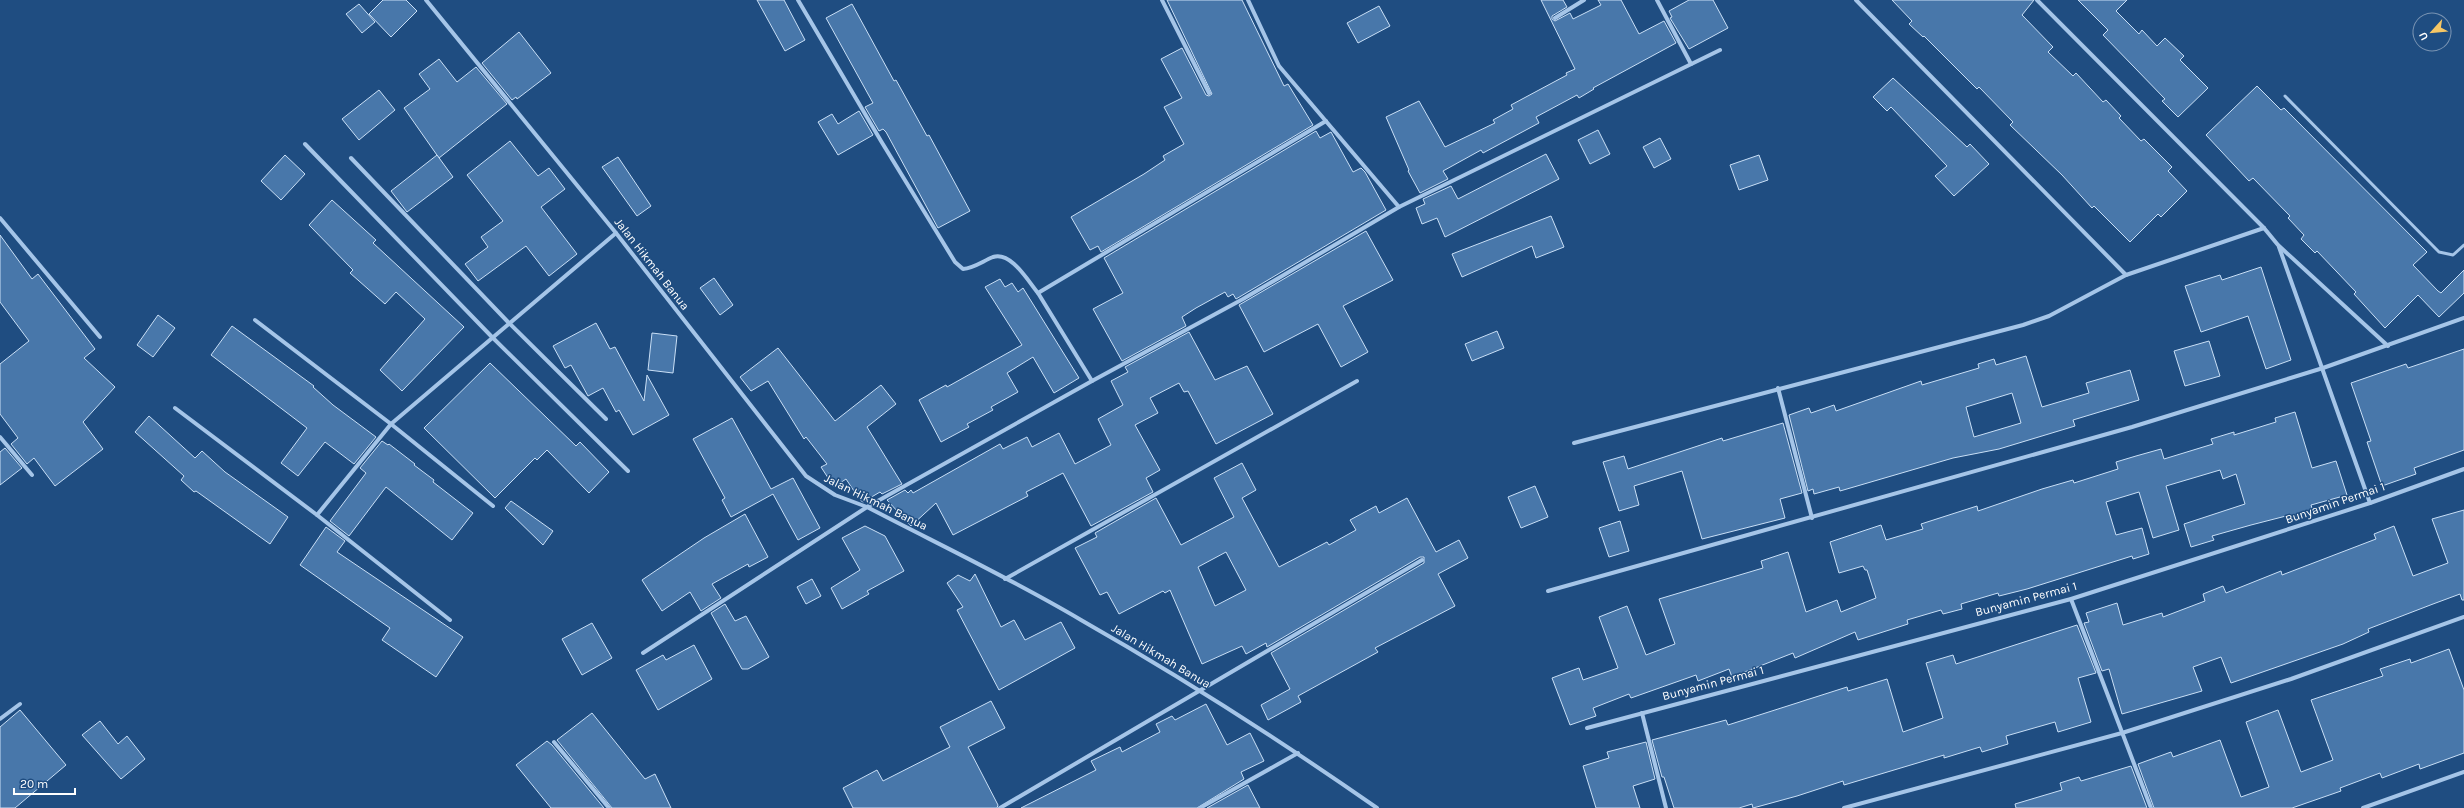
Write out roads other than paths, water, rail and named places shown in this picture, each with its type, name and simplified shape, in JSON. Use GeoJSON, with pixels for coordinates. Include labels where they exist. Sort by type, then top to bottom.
{"type":"FeatureCollection","features":[{"type":"Feature","properties":{"kind":"street","name":"Jalan Hikmah Banua"},"geometry":{"type":"LineString","coordinates":[[426,0],[616,233],[806,476],[835,495],[867,507],[1080,619],[1200,690],[1298,753],[1377,808]]}},
{"type":"Feature","properties":{"kind":"street"},"geometry":{"type":"LineString","coordinates":[[798,0],[880,141],[955,262],[963,269],[969,268],[995,256],[1002,257],[1014,264],[1038,293],[1092,381]]}},
{"type":"Feature","properties":{"kind":"street"},"geometry":{"type":"LineString","coordinates":[[1162,0],[1209,93]]}},
{"type":"Feature","properties":{"kind":"street"},"geometry":{"type":"LineString","coordinates":[[1248,0],[1279,66],[1398,207]]}},
{"type":"Feature","properties":{"kind":"street"},"geometry":{"type":"LineString","coordinates":[[1555,18],[1584,0]]}},
{"type":"Feature","properties":{"kind":"street"},"geometry":{"type":"LineString","coordinates":[[1657,0],[1691,64]]}},
{"type":"Feature","properties":{"kind":"street"},"geometry":{"type":"LineString","coordinates":[[1856,0],[2126,275]]}},
{"type":"Feature","properties":{"kind":"street"},"geometry":{"type":"LineString","coordinates":[[2037,0],[2264,228],[2278,245],[2388,346]]}},
{"type":"Feature","properties":{"kind":"street"},"geometry":{"type":"LineString","coordinates":[[643,653],[867,507],[1092,381],[1243,299],[1398,207],[1720,50]]}},
{"type":"Feature","properties":{"kind":"street"},"geometry":{"type":"LineString","coordinates":[[1038,293],[1326,122]]}},
{"type":"Feature","properties":{"kind":"street"},"geometry":{"type":"LineString","coordinates":[[305,144],[492,337],[628,471]]}},
{"type":"Feature","properties":{"kind":"street"},"geometry":{"type":"LineString","coordinates":[[351,158],[508,322],[606,419]]}},
{"type":"Feature","properties":{"kind":"street"},"geometry":{"type":"LineString","coordinates":[[0,218],[100,336]]}},
{"type":"Feature","properties":{"kind":"street"},"geometry":{"type":"LineString","coordinates":[[1574,443],[1778,388],[2023,325],[2049,316],[2126,275],[2264,228]]}},
{"type":"Feature","properties":{"kind":"street"},"geometry":{"type":"LineString","coordinates":[[317,514],[391,424],[508,322],[616,233]]}},
{"type":"Feature","properties":{"kind":"street"},"geometry":{"type":"LineString","coordinates":[[2278,245],[2370,503]]}},
{"type":"Feature","properties":{"kind":"street"},"geometry":{"type":"LineString","coordinates":[[1548,591],[2132,427],[2323,368],[2464,318]]}},
{"type":"Feature","properties":{"kind":"street"},"geometry":{"type":"LineString","coordinates":[[254,320],[391,424],[493,506]]}},
{"type":"Feature","properties":{"kind":"street"},"geometry":{"type":"LineString","coordinates":[[1004,579],[1357,380]]}},
{"type":"Feature","properties":{"kind":"street"},"geometry":{"type":"LineString","coordinates":[[1778,388],[1812,518]]}},
{"type":"Feature","properties":{"kind":"street"},"geometry":{"type":"LineString","coordinates":[[175,408],[317,514],[450,620]]}},
{"type":"Feature","properties":{"kind":"street"},"geometry":{"type":"LineString","coordinates":[[0,437],[32,475]]}},
{"type":"Feature","properties":{"kind":"street","name":"Bunyamin Permai 1"},"geometry":{"type":"LineString","coordinates":[[1588,728],[2071,599],[2370,503],[2464,469]]}},
{"type":"Feature","properties":{"kind":"street"},"geometry":{"type":"LineString","coordinates":[[1000,808],[1422,560]]}},
{"type":"Feature","properties":{"kind":"street"},"geometry":{"type":"LineString","coordinates":[[2071,599],[2151,808]]}},
{"type":"Feature","properties":{"kind":"street"},"geometry":{"type":"LineString","coordinates":[[1844,808],[2122,733],[2291,679],[2464,618]]}},
{"type":"Feature","properties":{"kind":"street"},"geometry":{"type":"LineString","coordinates":[[0,719],[20,704]]}},
{"type":"Feature","properties":{"kind":"street"},"geometry":{"type":"LineString","coordinates":[[1642,713],[1666,808]]}},
{"type":"Feature","properties":{"kind":"street"},"geometry":{"type":"LineString","coordinates":[[554,742],[609,808]]}},
{"type":"Feature","properties":{"kind":"street"},"geometry":{"type":"LineString","coordinates":[[1200,808],[1298,753]]}},
{"type":"Feature","properties":{"kind":"street"},"geometry":{"type":"LineString","coordinates":[[2363,808],[2464,772]]}},
{"type":"Feature","properties":{"kind":"lane"},"geometry":{"type":"LineString","coordinates":[[2285,96],[2439,252],[2452,255],[2464,245]]}}]}
